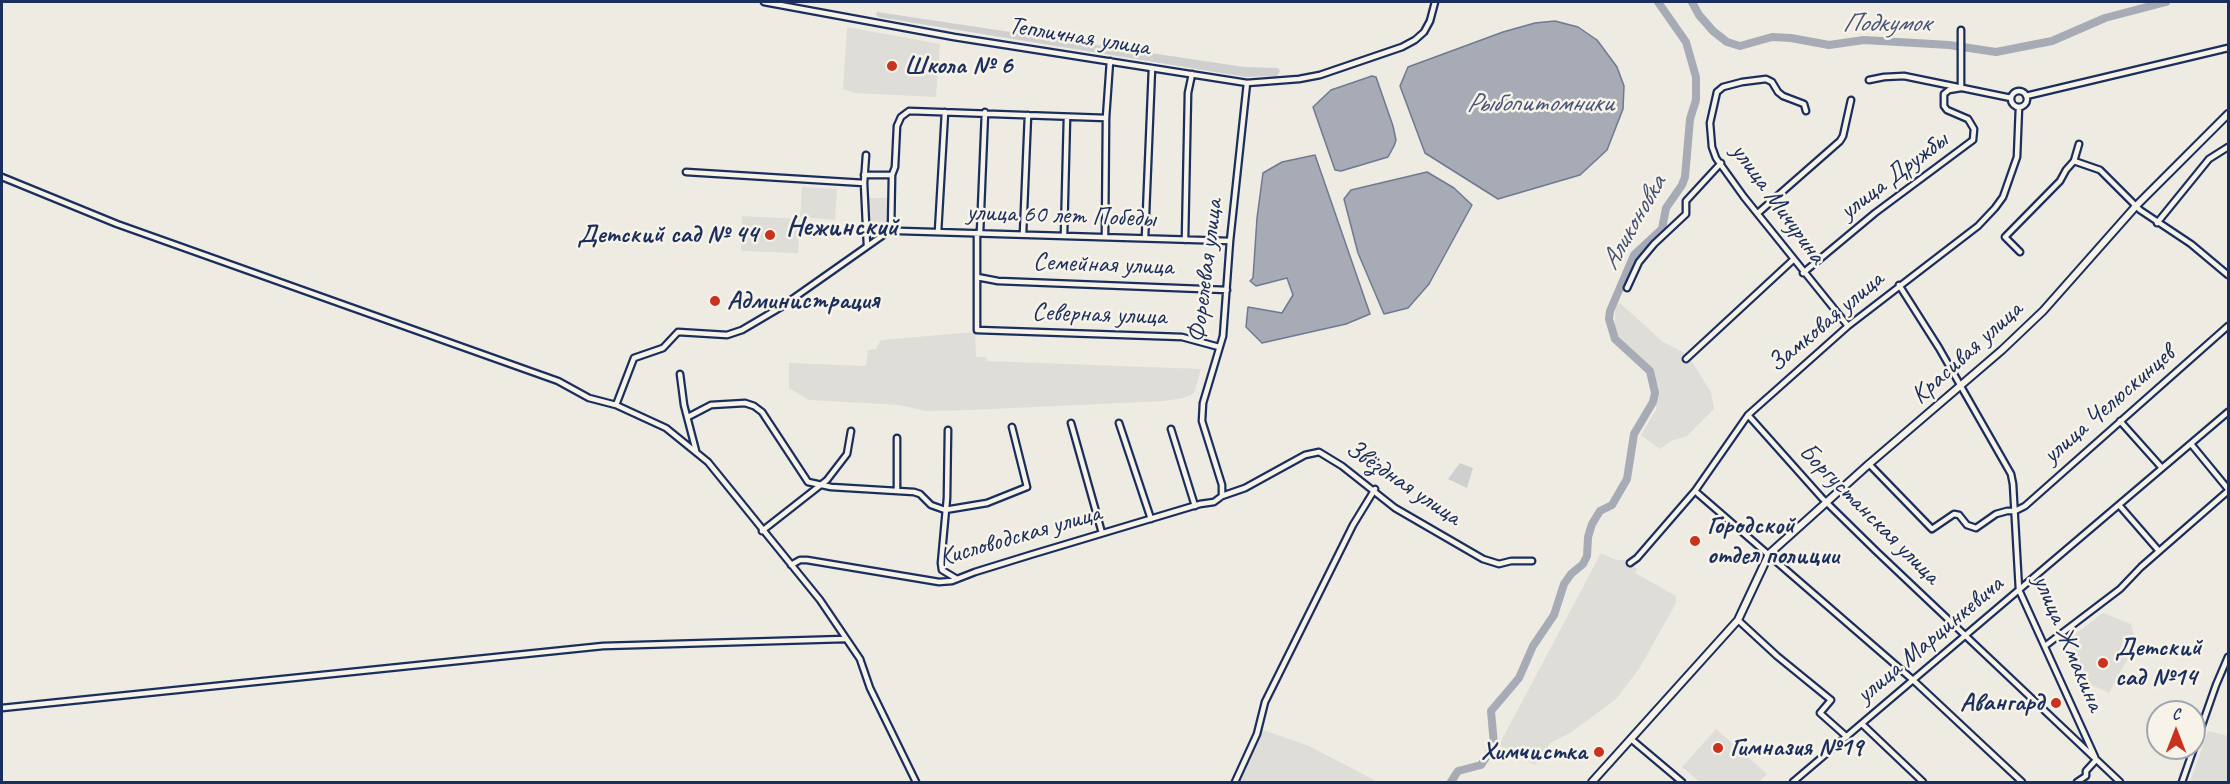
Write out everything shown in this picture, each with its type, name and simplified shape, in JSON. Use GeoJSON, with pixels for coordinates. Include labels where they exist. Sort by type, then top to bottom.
{"type":"FeatureCollection","features":[{"type":"Feature","properties":{"kind":"main road","name":"Красивая улица"},"geometry":{"type":"LineString","coordinates":[[1592,783],[1738,620],[1769,554],[2043,311],[2136,206],[2229,114]]}},
{"type":"Feature","properties":{"kind":"street","name":"Тепличная улица"},"geometry":{"type":"LineString","coordinates":[[764,2],[954,37],[1247,82],[1276,82],[1320,75],[1402,47],[1424,32],[1430,21],[1435,2]]}},
{"type":"Feature","properties":{"kind":"street"},"geometry":{"type":"LineString","coordinates":[[1961,30],[1961,88]]}},
{"type":"Feature","properties":{"kind":"street"},"geometry":{"type":"LineString","coordinates":[[2026,96],[2229,48]]}},
{"type":"Feature","properties":{"kind":"street"},"geometry":{"type":"LineString","coordinates":[[1105,237],[1110,61]]}},
{"type":"Feature","properties":{"kind":"street"},"geometry":{"type":"LineString","coordinates":[[1145,238],[1152,68]]}},
{"type":"Feature","properties":{"kind":"street"},"geometry":{"type":"LineString","coordinates":[[1185,240],[1188,93],[1192,74]]}},
{"type":"Feature","properties":{"kind":"street"},"geometry":{"type":"LineString","coordinates":[[1869,80],[1904,76],[2011,98]]}},
{"type":"Feature","properties":{"kind":"street","name":"улица Мичурина"},"geometry":{"type":"LineString","coordinates":[[1806,111],[1804,104],[1783,96],[1772,82],[1766,79],[1723,87],[1717,92],[1710,123],[1712,147],[1716,158],[1803,273],[1848,326]]}},
{"type":"Feature","properties":{"kind":"street","name":"Форелевая улица"},"geometry":{"type":"LineString","coordinates":[[1222,496],[1222,484],[1202,421],[1203,403],[1223,336],[1230,242],[1247,82]]}},
{"type":"Feature","properties":{"kind":"street","name":"улица Дружбы"},"geometry":{"type":"LineString","coordinates":[[1803,273],[1875,213],[1973,140],[1974,129],[1968,119],[1947,110],[1944,106],[1944,94],[1949,90],[1961,88]]}},
{"type":"Feature","properties":{"kind":"street"},"geometry":{"type":"LineString","coordinates":[[2011,98],[2018,91],[2023,92],[2026,96]]}},
{"type":"Feature","properties":{"kind":"street"},"geometry":{"type":"LineString","coordinates":[[2011,98],[2013,105],[2019,107],[2025,104],[2026,96]]}},
{"type":"Feature","properties":{"kind":"street"},"geometry":{"type":"LineString","coordinates":[[1758,213],[1840,141],[1844,136],[1851,100]]}},
{"type":"Feature","properties":{"kind":"street","name":"Замковая улица"},"geometry":{"type":"LineString","coordinates":[[1630,563],[1695,491],[1748,416],[1848,326],[1978,226],[2003,197],[2017,157],[2019,107]]}},
{"type":"Feature","properties":{"kind":"street"},"geometry":{"type":"LineString","coordinates":[[616,405],[634,358],[663,348],[678,332],[727,335],[742,330],[781,307],[890,231],[897,126],[901,117],[909,111],[1107,118]]}},
{"type":"Feature","properties":{"kind":"street"},"geometry":{"type":"LineString","coordinates":[[938,232],[945,112]]}},
{"type":"Feature","properties":{"kind":"street"},"geometry":{"type":"LineString","coordinates":[[977,277],[985,112]]}},
{"type":"Feature","properties":{"kind":"street"},"geometry":{"type":"LineString","coordinates":[[1023,234],[1028,115]]}},
{"type":"Feature","properties":{"kind":"street"},"geometry":{"type":"LineString","coordinates":[[1064,236],[1067,117]]}},
{"type":"Feature","properties":{"kind":"street"},"geometry":{"type":"LineString","coordinates":[[2020,252],[2004,237],[2060,181],[2074,161],[2079,144]]}},
{"type":"Feature","properties":{"kind":"street"},"geometry":{"type":"LineString","coordinates":[[2157,223],[2209,159],[2229,147]]}},
{"type":"Feature","properties":{"kind":"street"},"geometry":{"type":"LineString","coordinates":[[866,155],[864,183],[867,246]]}},
{"type":"Feature","properties":{"kind":"street"},"geometry":{"type":"LineString","coordinates":[[2074,161],[2100,170],[2136,206],[2157,223],[2191,244],[2229,275]]}},
{"type":"Feature","properties":{"kind":"street"},"geometry":{"type":"LineString","coordinates":[[1627,288],[1640,262],[1654,244],[1686,214],[1686,201],[1721,164]]}},
{"type":"Feature","properties":{"kind":"street"},"geometry":{"type":"LineString","coordinates":[[687,172],[864,183]]}},
{"type":"Feature","properties":{"kind":"street"},"geometry":{"type":"LineString","coordinates":[[864,175],[892,175]]}},
{"type":"Feature","properties":{"kind":"street"},"geometry":{"type":"LineString","coordinates":[[2,177],[117,224],[558,381],[589,398],[616,405],[666,428],[708,462],[831,615],[860,659],[870,688],[916,783]]}},
{"type":"Feature","properties":{"kind":"street","name":"улица 60 лет Победы"},"geometry":{"type":"LineString","coordinates":[[867,230],[1230,242]]}},
{"type":"Feature","properties":{"kind":"street"},"geometry":{"type":"LineString","coordinates":[[1686,358],[1794,259]]}},
{"type":"Feature","properties":{"kind":"street","name":"Семейная улица"},"geometry":{"type":"LineString","coordinates":[[977,277],[998,281],[1227,290]]}},
{"type":"Feature","properties":{"kind":"street","name":"Северная улица"},"geometry":{"type":"LineString","coordinates":[[977,277],[977,330],[1182,338],[1219,347]]}},
{"type":"Feature","properties":{"kind":"street","name":"улица Жмакина"},"geometry":{"type":"LineString","coordinates":[[1899,285],[2011,474],[2019,590],[2096,760],[2120,783]]}},
{"type":"Feature","properties":{"kind":"street","name":"улица Челюскинцев"},"geometry":{"type":"LineString","coordinates":[[1869,464],[1932,529],[1954,514],[1959,515],[1967,525],[1976,528],[1996,514],[2015,511],[2025,506],[2229,326]]}},
{"type":"Feature","properties":{"kind":"street"},"geometry":{"type":"LineString","coordinates":[[680,375],[684,405],[696,452]]}},
{"type":"Feature","properties":{"kind":"street"},"geometry":{"type":"LineString","coordinates":[[688,417],[711,405],[745,403],[754,406],[762,412],[808,482],[820,486],[920,494],[931,505],[945,510],[987,502],[1027,487],[1012,427]]}},
{"type":"Feature","properties":{"kind":"street","name":"улица Марцинкевича"},"geometry":{"type":"LineString","coordinates":[[1793,783],[2229,412]]}},
{"type":"Feature","properties":{"kind":"street","name":"Боргустанская улица"},"geometry":{"type":"LineString","coordinates":[[1748,416],[1826,502],[2096,760]]}},
{"type":"Feature","properties":{"kind":"street"},"geometry":{"type":"LineString","coordinates":[[2120,422],[2162,468]]}},
{"type":"Feature","properties":{"kind":"street"},"geometry":{"type":"LineString","coordinates":[[1071,423],[1102,533]]}},
{"type":"Feature","properties":{"kind":"street"},"geometry":{"type":"LineString","coordinates":[[1119,423],[1151,519]]}},
{"type":"Feature","properties":{"kind":"street"},"geometry":{"type":"LineString","coordinates":[[1171,429],[1195,506]]}},
{"type":"Feature","properties":{"kind":"street"},"geometry":{"type":"LineString","coordinates":[[948,430],[942,570],[957,579]]}},
{"type":"Feature","properties":{"kind":"street"},"geometry":{"type":"LineString","coordinates":[[762,531],[820,486],[847,454],[851,431]]}},
{"type":"Feature","properties":{"kind":"street"},"geometry":{"type":"LineString","coordinates":[[897,438],[897,491]]}},
{"type":"Feature","properties":{"kind":"street"},"geometry":{"type":"LineString","coordinates":[[2045,646],[2120,589],[2229,490],[2191,444]]}},
{"type":"Feature","properties":{"kind":"street","name":"Звёздная улица"},"geometry":{"type":"LineString","coordinates":[[1222,496],[1245,488],[1305,455],[1319,452],[1375,489],[1395,507],[1483,559],[1499,564],[1511,561],[1532,561]]}},
{"type":"Feature","properties":{"kind":"street"},"geometry":{"type":"LineString","coordinates":[[1235,783],[1257,734],[1265,702],[1353,525],[1375,489]]}},
{"type":"Feature","properties":{"kind":"street"},"geometry":{"type":"LineString","coordinates":[[1695,491],[1913,680],[2022,783]]}},
{"type":"Feature","properties":{"kind":"street","name":"Кисловодская улица"},"geometry":{"type":"LineString","coordinates":[[791,565],[800,560],[807,560],[946,583],[1102,533],[1214,502],[1222,496]]}},
{"type":"Feature","properties":{"kind":"street"},"geometry":{"type":"LineString","coordinates":[[2120,505],[2160,551]]}},
{"type":"Feature","properties":{"kind":"street"},"geometry":{"type":"LineString","coordinates":[[1738,620],[1777,656],[1832,700],[1820,713],[1847,737]]}},
{"type":"Feature","properties":{"kind":"street"},"geometry":{"type":"LineString","coordinates":[[2,708],[603,646],[845,639]]}},
{"type":"Feature","properties":{"kind":"street"},"geometry":{"type":"LineString","coordinates":[[2182,783],[2216,685],[2229,657]]}},
{"type":"Feature","properties":{"kind":"street"},"geometry":{"type":"LineString","coordinates":[[1862,724],[1923,783]]}},
{"type":"Feature","properties":{"kind":"street"},"geometry":{"type":"LineString","coordinates":[[1631,739],[1682,783]]}},
{"type":"Feature","properties":{"kind":"street"},"geometry":{"type":"LineString","coordinates":[[2077,783],[2086,776],[2086,771],[2096,760]]}},
{"type":"Feature","properties":{"kind":"street"},"geometry":{"type":"LineString","coordinates":[[1798,778],[1803,783]]}},
{"type":"Feature","properties":{"kind":"shaded area"},"geometry":{"type":"Polygon","coordinates":[[[877,12],[1244,67],[1278,68],[1280,71],[1277,76],[1246,77],[878,17],[877,12]]]}},
{"type":"Feature","properties":{"kind":"shaded area","name":"Школа № 6"},"geometry":{"type":"Polygon","coordinates":[[[847,27],[940,44],[936,97],[854,93],[843,89],[847,27]]]}},
{"type":"Feature","properties":{"kind":"shaded area"},"geometry":{"type":"Polygon","coordinates":[[[802,187],[837,189],[835,220],[800,217],[802,187]]]}},
{"type":"Feature","properties":{"kind":"shaded area"},"geometry":{"type":"Polygon","coordinates":[[[865,198],[889,198],[892,225],[889,231],[867,230],[865,198]]]}},
{"type":"Feature","properties":{"kind":"shaded area","name":"Детский сад № 44"},"geometry":{"type":"Polygon","coordinates":[[[742,216],[800,219],[798,253],[741,251],[742,216]]]}},
{"type":"Feature","properties":{"kind":"shaded area"},"geometry":{"type":"Polygon","coordinates":[[[1620,303],[1663,342],[1687,354],[1711,392],[1714,409],[1687,436],[1671,441],[1660,449],[1641,435],[1656,410],[1657,393],[1652,369],[1618,336],[1615,329],[1615,307],[1620,303]]]}},
{"type":"Feature","properties":{"kind":"shaded area"},"geometry":{"type":"Polygon","coordinates":[[[975,332],[976,357],[986,357],[987,361],[1201,369],[1194,393],[1183,398],[1164,401],[972,410],[926,411],[899,405],[809,400],[789,388],[789,363],[866,366],[868,350],[876,349],[881,340],[975,332]]]}},
{"type":"Feature","properties":{"kind":"shaded area"},"geometry":{"type":"Polygon","coordinates":[[[1460,463],[1473,468],[1467,488],[1448,479],[1460,463]]]}},
{"type":"Feature","properties":{"kind":"shaded area"},"geometry":{"type":"Polygon","coordinates":[[[1601,553],[1616,560],[1630,560],[1637,569],[1635,573],[1676,596],[1676,603],[1639,669],[1616,699],[1570,733],[1550,743],[1535,765],[1499,745],[1601,553]]]}},
{"type":"Feature","properties":{"kind":"shaded area","name":"Детский сад №14"},"geometry":{"type":"Polygon","coordinates":[[[2103,613],[2131,624],[2136,643],[2109,693],[2088,683],[2070,638],[2103,613]]]}},
{"type":"Feature","properties":{"kind":"shaded area","name":"Гимназия №19"},"geometry":{"type":"Polygon","coordinates":[[[1716,729],[1767,774],[1759,782],[1700,782],[1682,767],[1716,729]]]}},
{"type":"Feature","properties":{"kind":"shaded area"},"geometry":{"type":"Polygon","coordinates":[[[1263,730],[1309,746],[1378,782],[1239,782],[1263,730]]]}},
{"type":"Feature","properties":{"kind":"shaded area"},"geometry":{"type":"Polygon","coordinates":[[[2208,731],[2228,736],[2228,782],[2190,782],[2198,760],[2206,760],[2208,731]]]}},
{"type":"Feature","properties":{"kind":"water","name":"Рыбопитомники"},"geometry":{"type":"Polygon","coordinates":[[[1555,21],[1578,27],[1597,40],[1617,67],[1624,86],[1623,109],[1607,150],[1580,175],[1498,199],[1425,153],[1400,86],[1408,67],[1503,32],[1535,23],[1555,21]]]}},
{"type":"Feature","properties":{"kind":"water"},"geometry":{"type":"Polygon","coordinates":[[[1372,76],[1376,77],[1393,126],[1396,140],[1394,146],[1388,157],[1341,171],[1335,170],[1313,107],[1331,90],[1372,76]]]}},
{"type":"Feature","properties":{"kind":"water"},"geometry":{"type":"Polygon","coordinates":[[[1315,155],[1370,314],[1346,324],[1262,343],[1246,327],[1248,307],[1282,313],[1293,295],[1287,278],[1256,286],[1250,281],[1253,278],[1263,173],[1282,162],[1315,155]]]}},
{"type":"Feature","properties":{"kind":"water"},"geometry":{"type":"Polygon","coordinates":[[[1427,172],[1454,188],[1472,205],[1429,284],[1408,308],[1384,314],[1358,253],[1344,199],[1351,190],[1427,172]]]}},
{"type":"Feature","properties":{"kind":"waterway","name":"Аликоновка"},"geometry":{"type":"LineString","coordinates":[[1451,782],[1458,771],[1481,765],[1494,745],[1491,711],[1519,678],[1533,646],[1554,615],[1564,584],[1571,574],[1583,564],[1587,556],[1588,537],[1592,524],[1600,511],[1612,505],[1627,479],[1634,434],[1653,402],[1655,393],[1650,371],[1615,339],[1609,319],[1610,311],[1634,255],[1662,229],[1666,208],[1685,177],[1690,119],[1696,100],[1696,77],[1686,42],[1658,2]]}},
{"type":"Feature","properties":{"kind":"waterway","name":"Подкумок"},"geometry":{"type":"LineString","coordinates":[[1692,2],[1699,15],[1713,31],[1727,42],[1740,46],[1772,37],[1829,45],[1864,40],[1949,45],[1996,52],[2052,41],[2105,18],[2166,2]]}},
{"type":"Feature","properties":{"kind":"place","name":"Школа № 6"},"geometry":{"type":"Point","coordinates":[892,66]}},
{"type":"Feature","properties":{"kind":"place","name":"Детский сад № 44"},"geometry":{"type":"Point","coordinates":[770,235]}},
{"type":"Feature","properties":{"kind":"place","name":"Администрация"},"geometry":{"type":"Point","coordinates":[715,301]}},
{"type":"Feature","properties":{"kind":"place","name":"Городской отдел полиции"},"geometry":{"type":"Point","coordinates":[1695,541]}},
{"type":"Feature","properties":{"kind":"place","name":"Детский сад №14"},"geometry":{"type":"Point","coordinates":[2103,663]}},
{"type":"Feature","properties":{"kind":"place","name":"Авангард"},"geometry":{"type":"Point","coordinates":[2056,703]}},
{"type":"Feature","properties":{"kind":"place","name":"Гимназия №19"},"geometry":{"type":"Point","coordinates":[1718,748]}},
{"type":"Feature","properties":{"kind":"place","name":"Химчистка"},"geometry":{"type":"Point","coordinates":[1599,752]}},
{"type":"Feature","properties":{"kind":"district","name":"Нежинский"},"geometry":{"type":"Point","coordinates":[842,228]}}]}
